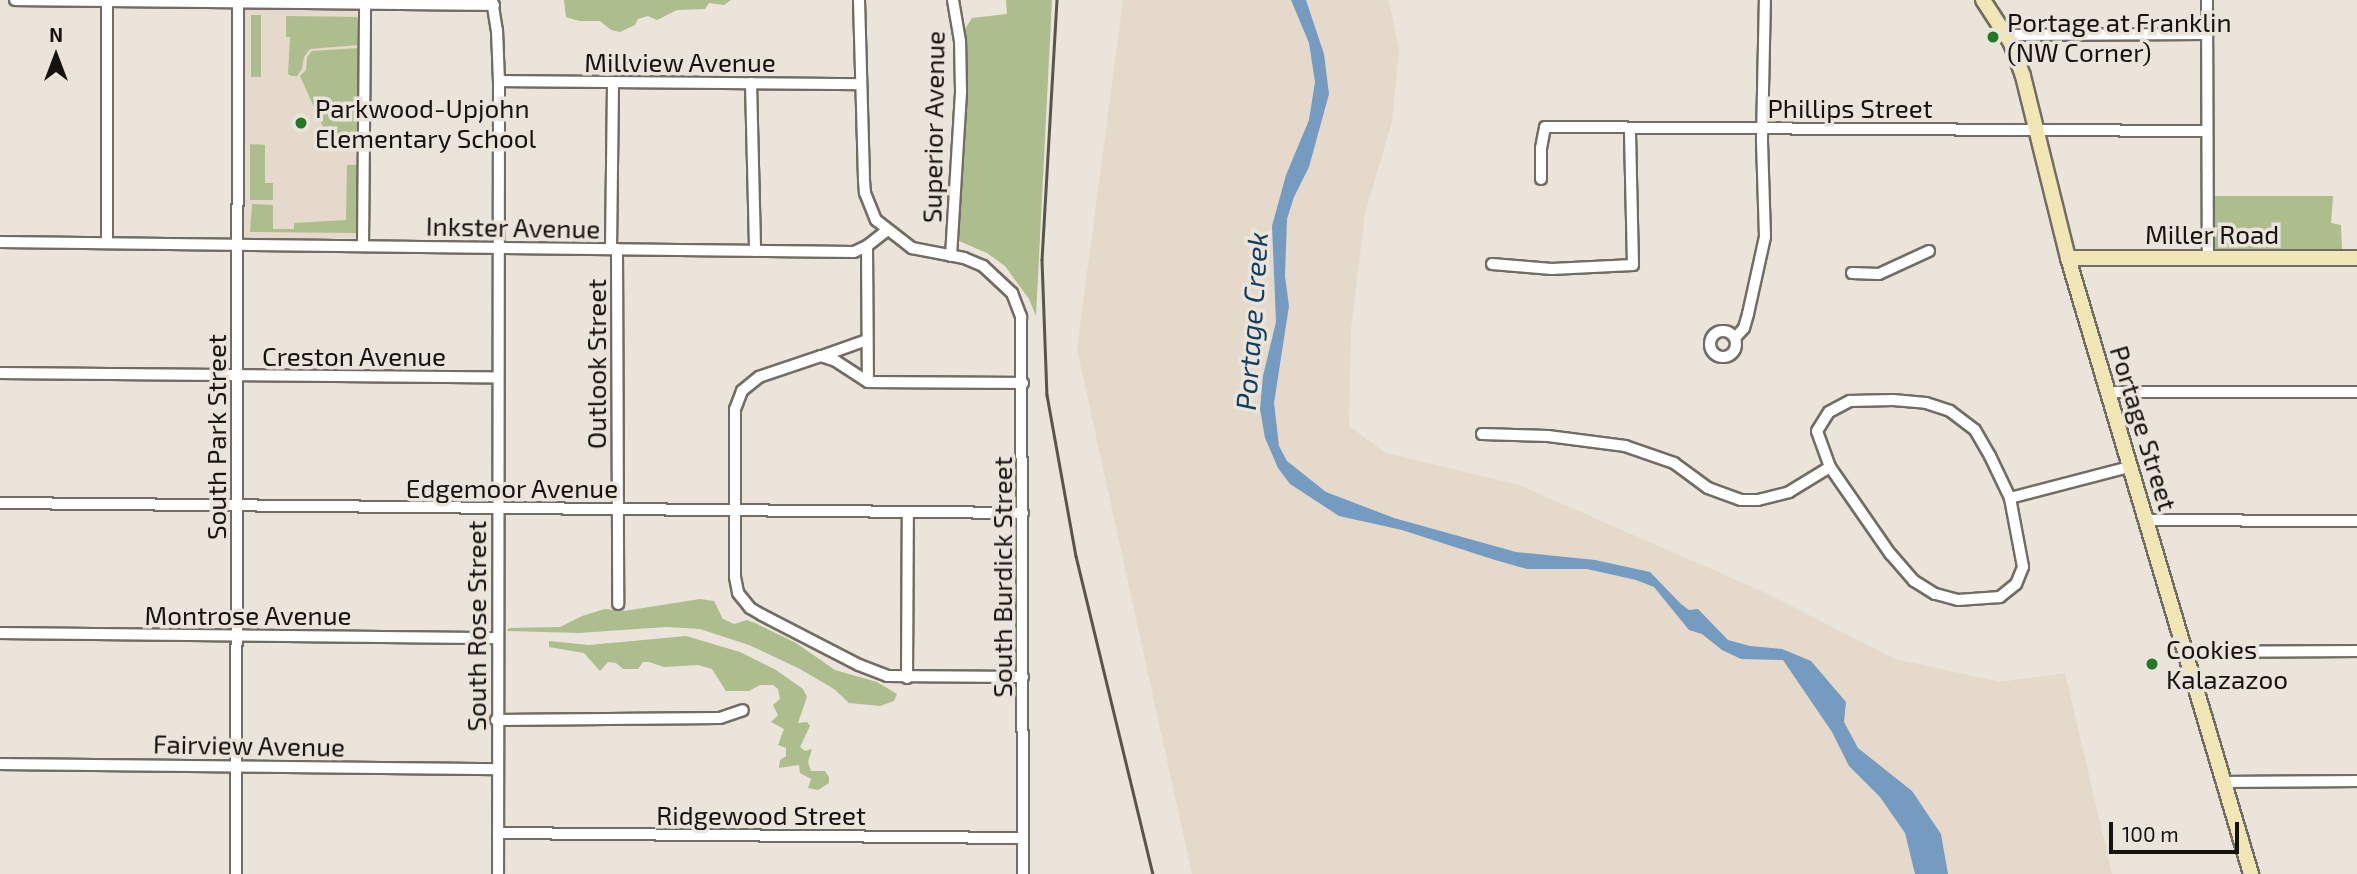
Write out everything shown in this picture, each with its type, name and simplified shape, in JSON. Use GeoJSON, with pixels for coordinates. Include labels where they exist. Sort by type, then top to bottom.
{"type":"FeatureCollection","features":[{"type":"Feature","properties":{"kind":"main road","name":"Portage Street"},"geometry":{"type":"LineString","coordinates":[[1983,0],[2006,35],[2023,76],[2068,258],[2251,874]]}},
{"type":"Feature","properties":{"kind":"main road","name":"Miller Road"},"geometry":{"type":"LineString","coordinates":[[2068,258],[2357,258]]}},
{"type":"Feature","properties":{"kind":"street"},"geometry":{"type":"LineString","coordinates":[[15,0],[493,3]]}},
{"type":"Feature","properties":{"kind":"street"},"geometry":{"type":"LineString","coordinates":[[107,0],[107,243]]}},
{"type":"Feature","properties":{"kind":"street"},"geometry":{"type":"LineString","coordinates":[[859,0],[865,193],[876,220],[886,231],[920,251],[951,256]]}},
{"type":"Feature","properties":{"kind":"street","name":"Superior Avenue"},"geometry":{"type":"LineString","coordinates":[[951,256],[961,91],[960,41],[953,0]]}},
{"type":"Feature","properties":{"kind":"street"},"geometry":{"type":"LineString","coordinates":[[1735,338],[1744,328],[1765,237],[1762,128],[1765,119],[1765,0]]}},
{"type":"Feature","properties":{"kind":"street"},"geometry":{"type":"LineString","coordinates":[[2207,0],[2208,259]]}},
{"type":"Feature","properties":{"kind":"street","name":"South Park Street"},"geometry":{"type":"LineString","coordinates":[[236,874],[238,1]]}},
{"type":"Feature","properties":{"kind":"street"},"geometry":{"type":"LineString","coordinates":[[363,246],[365,3]]}},
{"type":"Feature","properties":{"kind":"street","name":"South Rose Street"},"geometry":{"type":"LineString","coordinates":[[493,3],[499,81],[496,720],[498,874]]}},
{"type":"Feature","properties":{"kind":"street"},"geometry":{"type":"LineString","coordinates":[[2006,35],[2206,34]]}},
{"type":"Feature","properties":{"kind":"street","name":"Millview Avenue"},"geometry":{"type":"LineString","coordinates":[[499,81],[861,84]]}},
{"type":"Feature","properties":{"kind":"street","name":"Outlook Street"},"geometry":{"type":"LineString","coordinates":[[612,82],[618,604]]}},
{"type":"Feature","properties":{"kind":"street"},"geometry":{"type":"LineString","coordinates":[[751,83],[755,251]]}},
{"type":"Feature","properties":{"kind":"street","name":"Phillips Street"},"geometry":{"type":"LineString","coordinates":[[1541,179],[1541,148],[1545,127],[2206,131]]}},
{"type":"Feature","properties":{"kind":"street"},"geometry":{"type":"LineString","coordinates":[[1492,264],[1552,269],[1633,265],[1630,128]]}},
{"type":"Feature","properties":{"kind":"street","name":"Inkster Avenue"},"geometry":{"type":"LineString","coordinates":[[0,242],[854,252],[867,246],[886,231]]}},
{"type":"Feature","properties":{"kind":"street"},"geometry":{"type":"LineString","coordinates":[[867,246],[868,382]]}},
{"type":"Feature","properties":{"kind":"street"},"geometry":{"type":"LineString","coordinates":[[1852,273],[1878,274],[1929,250]]}},
{"type":"Feature","properties":{"kind":"street","name":"South Burdick Street"},"geometry":{"type":"LineString","coordinates":[[951,256],[983,266],[1005,284],[1017,302],[1021,317],[1023,874]]}},
{"type":"Feature","properties":{"kind":"street"},"geometry":{"type":"LineString","coordinates":[[867,340],[759,377],[742,391],[735,410],[735,577],[742,600],[762,615],[859,665],[887,676],[1023,677]]}},
{"type":"Feature","properties":{"kind":"street"},"geometry":{"type":"LineString","coordinates":[[821,356],[868,382],[1023,383]]}},
{"type":"Feature","properties":{"kind":"street","name":"Creston Avenue"},"geometry":{"type":"LineString","coordinates":[[0,373],[498,377]]}},
{"type":"Feature","properties":{"kind":"street"},"geometry":{"type":"LineString","coordinates":[[2107,392],[2357,392]]}},
{"type":"Feature","properties":{"kind":"street"},"geometry":{"type":"LineString","coordinates":[[1850,401],[1926,402],[1950,411],[1975,430],[2010,498],[2023,567],[2021,576],[2009,592],[2000,597],[1958,600],[1923,587],[1905,573],[1830,467],[1817,431],[1829,412],[1850,401]]}},
{"type":"Feature","properties":{"kind":"street"},"geometry":{"type":"LineString","coordinates":[[1482,434],[1548,436],[1625,446],[1674,463],[1708,488],[1741,500],[1789,492],[1830,467]]}},
{"type":"Feature","properties":{"kind":"street"},"geometry":{"type":"LineString","coordinates":[[2010,498],[2129,467]]}},
{"type":"Feature","properties":{"kind":"street","name":"Edgemoor Avenue"},"geometry":{"type":"LineString","coordinates":[[0,503],[1023,513]]}},
{"type":"Feature","properties":{"kind":"street"},"geometry":{"type":"LineString","coordinates":[[906,677],[908,513]]}},
{"type":"Feature","properties":{"kind":"street"},"geometry":{"type":"LineString","coordinates":[[2146,520],[2357,521]]}},
{"type":"Feature","properties":{"kind":"street","name":"Montrose Avenue"},"geometry":{"type":"LineString","coordinates":[[0,633],[497,638]]}},
{"type":"Feature","properties":{"kind":"street"},"geometry":{"type":"LineString","coordinates":[[2186,652],[2357,651]]}},
{"type":"Feature","properties":{"kind":"street"},"geometry":{"type":"LineString","coordinates":[[496,720],[720,718],[743,710]]}},
{"type":"Feature","properties":{"kind":"street","name":"Fairview Avenue"},"geometry":{"type":"LineString","coordinates":[[0,764],[497,769]]}},
{"type":"Feature","properties":{"kind":"street"},"geometry":{"type":"LineString","coordinates":[[2224,782],[2357,781]]}},
{"type":"Feature","properties":{"kind":"street","name":"Ridgewood Street"},"geometry":{"type":"LineString","coordinates":[[498,833],[1023,838]]}},
{"type":"Feature","properties":{"kind":"shaded area"},"geometry":{"type":"Polygon","coordinates":[[[1123,0],[1389,0],[1399,51],[1392,122],[1365,213],[1351,328],[1349,426],[1386,453],[1519,485],[1766,593],[1895,659],[2000,682],[2065,673],[2112,874],[1192,874],[1077,349],[1123,0]]]}},
{"type":"Feature","properties":{"kind":"shaded area","name":"Parkwood-Upjohn Elementary School"},"geometry":{"type":"Polygon","coordinates":[[[244,8],[359,8],[359,238],[244,238],[244,8]]]}},
{"type":"Feature","properties":{"kind":"green space"},"geometry":{"type":"Polygon","coordinates":[[[564,0],[731,0],[724,5],[709,3],[705,9],[677,10],[657,20],[648,16],[638,19],[635,25],[620,32],[611,30],[600,21],[579,21],[566,17],[564,0]]]}},
{"type":"Feature","properties":{"kind":"green space"},"geometry":{"type":"Polygon","coordinates":[[[1006,0],[1052,0],[1036,316],[1029,299],[1005,266],[987,253],[959,241],[964,136],[963,32],[972,18],[1007,14],[1006,0]]]}},
{"type":"Feature","properties":{"kind":"green space"},"geometry":{"type":"Polygon","coordinates":[[[251,15],[261,15],[261,77],[251,77],[251,15]]]}},
{"type":"Feature","properties":{"kind":"green space"},"geometry":{"type":"Polygon","coordinates":[[[286,16],[359,17],[359,45],[310,49],[304,57],[302,69],[297,76],[291,76],[288,74],[290,37],[286,37],[286,16]]]}},
{"type":"Feature","properties":{"kind":"green space"},"geometry":{"type":"Polygon","coordinates":[[[359,48],[358,146],[355,149],[347,147],[350,136],[341,134],[336,144],[329,140],[300,76],[306,70],[307,57],[312,51],[359,48]]]}},
{"type":"Feature","properties":{"kind":"green space"},"geometry":{"type":"Polygon","coordinates":[[[250,144],[265,145],[265,183],[273,183],[273,200],[250,200],[250,144]]]}},
{"type":"Feature","properties":{"kind":"green space"},"geometry":{"type":"Polygon","coordinates":[[[347,165],[358,165],[358,233],[250,232],[252,204],[273,205],[273,229],[294,229],[294,223],[346,220],[347,165]]]}},
{"type":"Feature","properties":{"kind":"green space"},"geometry":{"type":"Polygon","coordinates":[[[2214,196],[2333,196],[2331,223],[2341,225],[2342,249],[2215,249],[2214,196]]]}},
{"type":"Feature","properties":{"kind":"green space"},"geometry":{"type":"Polygon","coordinates":[[[700,599],[714,601],[723,619],[734,624],[747,620],[755,623],[796,643],[835,670],[877,682],[897,694],[894,701],[880,706],[849,703],[834,689],[800,669],[749,645],[700,629],[666,627],[579,633],[507,631],[509,628],[560,627],[605,609],[624,611],[700,599]]]}},
{"type":"Feature","properties":{"kind":"green space"},"geometry":{"type":"Polygon","coordinates":[[[686,636],[740,652],[776,670],[803,689],[807,697],[798,723],[807,722],[810,726],[800,747],[805,751],[812,749],[808,762],[811,771],[825,771],[829,783],[818,790],[808,788],[811,779],[800,773],[799,765],[779,768],[780,760],[786,756],[786,748],[778,745],[784,729],[771,722],[778,715],[773,705],[780,699],[778,689],[773,685],[760,685],[749,691],[726,691],[712,669],[698,665],[664,667],[643,662],[638,669],[623,669],[616,663],[608,662],[600,671],[584,653],[549,647],[549,641],[589,645],[686,636]]]}},
{"type":"Feature","properties":{"kind":"water"},"geometry":{"type":"Polygon","coordinates":[[[1291,0],[1306,0],[1324,54],[1329,94],[1309,167],[1294,197],[1287,219],[1285,276],[1289,306],[1274,403],[1279,446],[1287,461],[1326,492],[1394,518],[1516,552],[1595,560],[1650,572],[1681,604],[1689,610],[1698,609],[1728,640],[1750,646],[1782,649],[1811,661],[1846,702],[1844,722],[1858,748],[1912,791],[1941,834],[1948,874],[1915,874],[1905,833],[1880,797],[1849,766],[1832,732],[1783,660],[1741,659],[1722,650],[1702,634],[1689,630],[1654,587],[1636,580],[1587,569],[1527,569],[1402,530],[1339,516],[1290,484],[1278,468],[1265,438],[1260,409],[1263,376],[1276,322],[1272,226],[1286,175],[1309,120],[1315,82],[1309,43],[1291,0]]]}},
{"type":"Feature","properties":{"kind":"railway"},"geometry":{"type":"LineString","coordinates":[[1057,0],[1042,260],[1047,395],[1076,556],[1153,874]]}},
{"type":"Feature","properties":{"kind":"place","name":"Portage at Franklin (NW Corner)"},"geometry":{"type":"Point","coordinates":[1993,37]}},
{"type":"Feature","properties":{"kind":"place","name":"Parkwood-Upjohn Elementary School"},"geometry":{"type":"Point","coordinates":[301,123]}},
{"type":"Feature","properties":{"kind":"place","name":"Cookies Kalazazoo"},"geometry":{"type":"Point","coordinates":[2152,664]}},
{"type":"Feature","properties":{"kind":"water label","name":"Portage Creek"},"geometry":{"type":"Point","coordinates":[1251,321]}}]}
